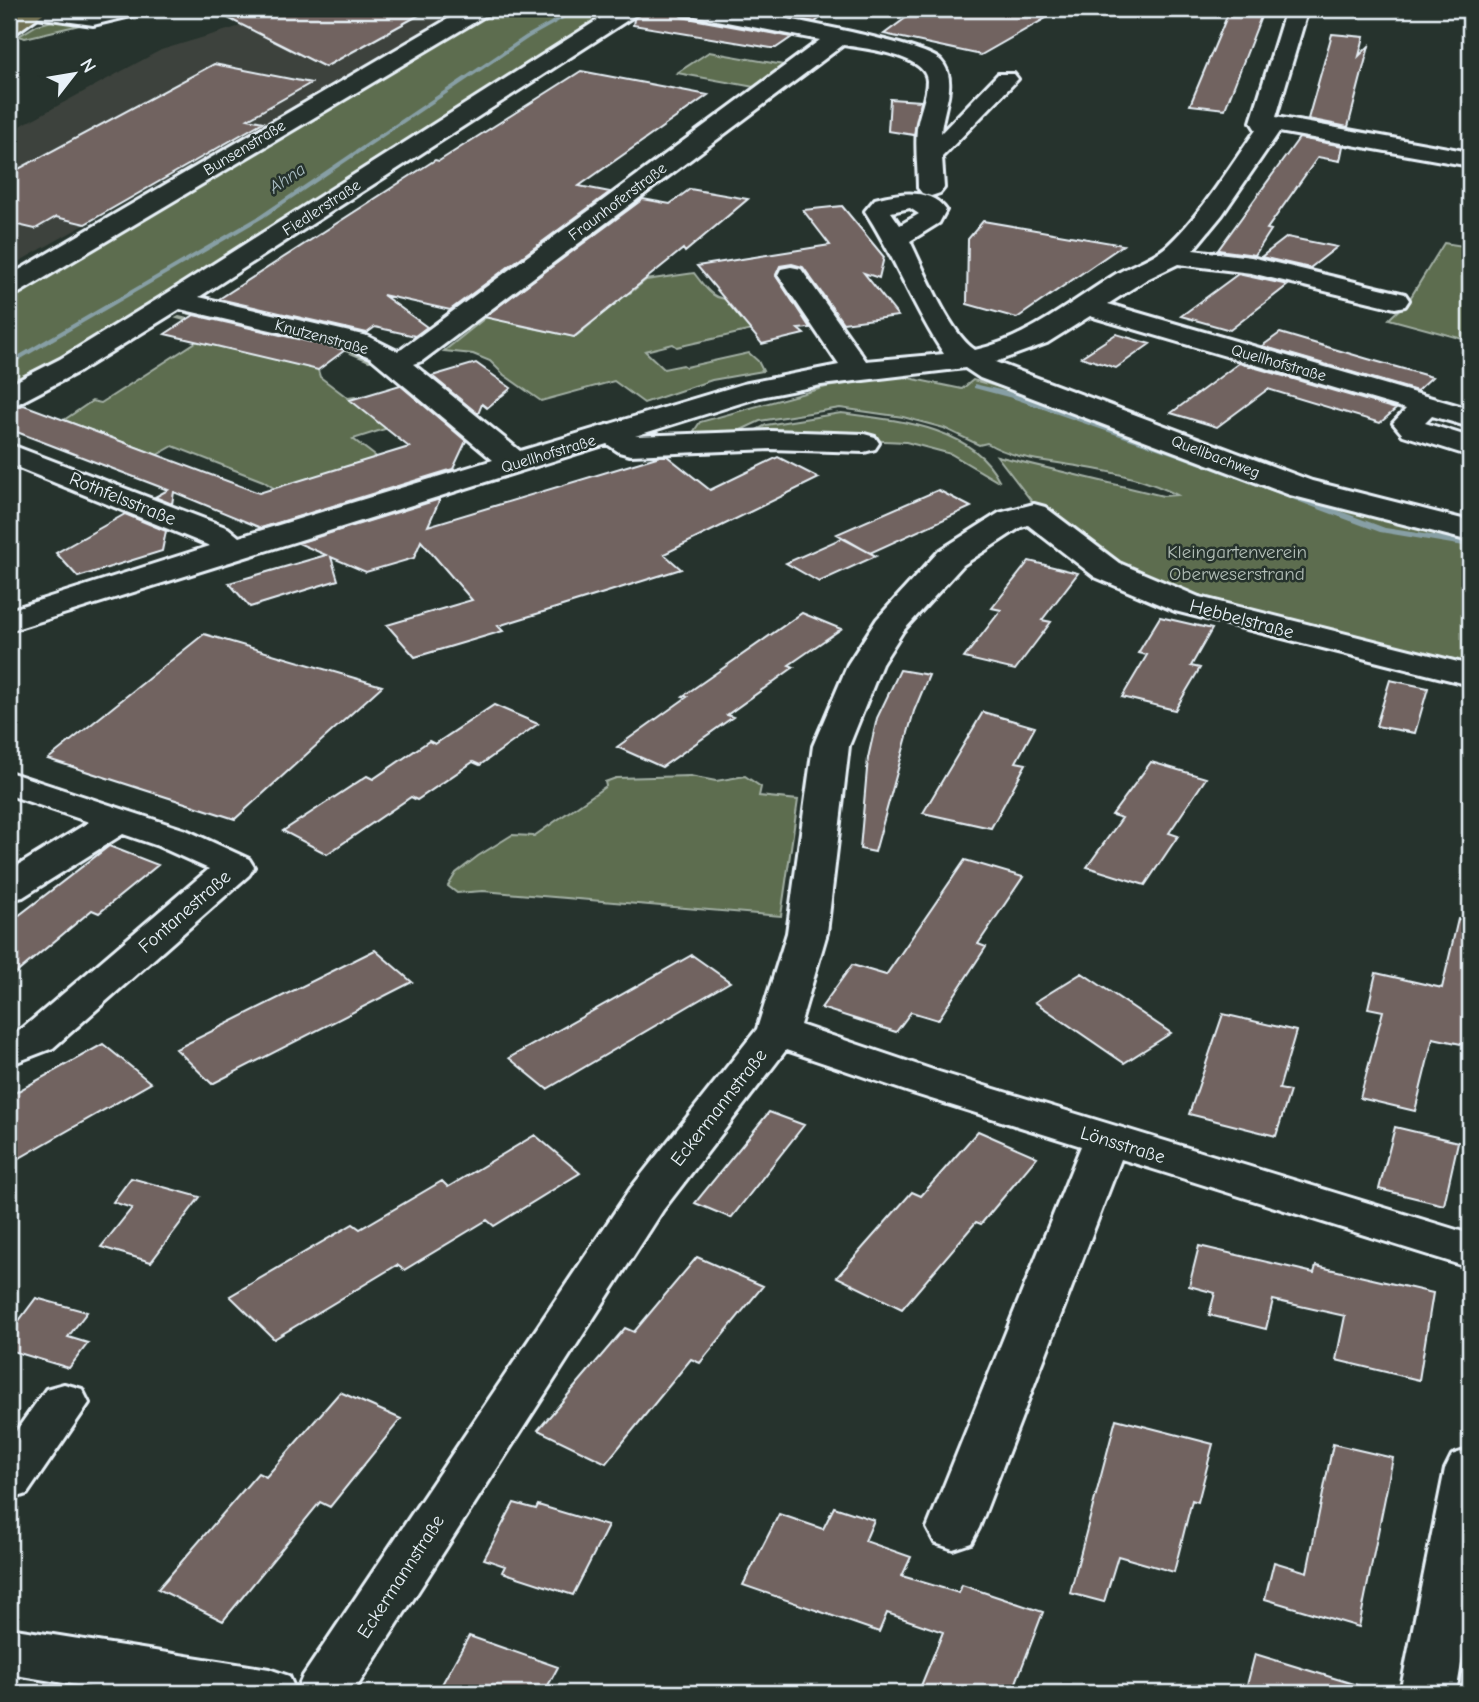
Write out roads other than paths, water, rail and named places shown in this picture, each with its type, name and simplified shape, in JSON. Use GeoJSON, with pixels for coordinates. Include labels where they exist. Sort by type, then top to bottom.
{"type":"FeatureCollection","features":[{"type":"Feature","properties":{"kind":"main road"},"geometry":{"type":"LineString","coordinates":[[9,27],[37,9]]}},
{"type":"Feature","properties":{"kind":"street"},"geometry":{"type":"LineString","coordinates":[[9,12],[13,9]]}},
{"type":"Feature","properties":{"kind":"street"},"geometry":{"type":"LineString","coordinates":[[37,9],[93,18],[131,9]]}},
{"type":"Feature","properties":{"kind":"street","name":"Bunsenstraße"},"geometry":{"type":"LineString","coordinates":[[9,287],[480,9]]}},
{"type":"Feature","properties":{"kind":"street","name":"Fiedlerstraße"},"geometry":{"type":"LineString","coordinates":[[9,397],[70,365],[176,300],[629,9]]}},
{"type":"Feature","properties":{"kind":"street"},"geometry":{"type":"LineString","coordinates":[[690,9],[910,53],[932,64],[939,79],[929,129],[931,188]]}},
{"type":"Feature","properties":{"kind":"street","name":"Quellhofstraße"},"geometry":{"type":"LineString","coordinates":[[9,621],[233,549],[753,390],[800,379],[970,359],[1028,342],[1088,307],[1136,273],[1173,255],[1199,226],[1268,130],[1263,122],[1297,9]]}},
{"type":"Feature","properties":{"kind":"street","name":"Fraunhoferstraße"},"geometry":{"type":"LineString","coordinates":[[393,361],[412,355],[839,37]]}},
{"type":"Feature","properties":{"kind":"street"},"geometry":{"type":"LineString","coordinates":[[930,155],[947,141],[1006,79]]}},
{"type":"Feature","properties":{"kind":"street"},"geometry":{"type":"LineString","coordinates":[[1263,122],[1470,159]]}},
{"type":"Feature","properties":{"kind":"street","name":"Quellbachweg"},"geometry":{"type":"LineString","coordinates":[[896,238],[923,297],[956,350],[990,372],[1301,488],[1470,531]]}},
{"type":"Feature","properties":{"kind":"street"},"geometry":{"type":"LineString","coordinates":[[1173,255],[1251,265],[1395,300]]}},
{"type":"Feature","properties":{"kind":"street"},"geometry":{"type":"LineString","coordinates":[[790,275],[858,371]]}},
{"type":"Feature","properties":{"kind":"street","name":"Knutzenstraße"},"geometry":{"type":"LineString","coordinates":[[176,300],[357,342],[380,351],[515,463]]}},
{"type":"Feature","properties":{"kind":"street","name":"Quellhofstraße"},"geometry":{"type":"LineString","coordinates":[[1088,307],[1470,418]]}},
{"type":"Feature","properties":{"kind":"street"},"geometry":{"type":"LineString","coordinates":[[1470,392],[1459,388],[1446,389],[1408,423],[1414,429],[1470,447]]}},
{"type":"Feature","properties":{"kind":"street"},"geometry":{"type":"LineString","coordinates":[[612,434],[630,446],[771,440],[864,443]]}},
{"type":"Feature","properties":{"kind":"street","name":"Rothfelsstraße"},"geometry":{"type":"LineString","coordinates":[[9,453],[218,535],[233,549]]}},
{"type":"Feature","properties":{"kind":"street","name":"Hebbelstraße"},"geometry":{"type":"LineString","coordinates":[[1034,514],[1107,570],[1187,604],[1470,675]]}},
{"type":"Feature","properties":{"kind":"street","name":"Eckermannstraße"},"geometry":{"type":"LineString","coordinates":[[323,1693],[647,1199],[777,1032],[807,933],[831,746],[865,664],[889,626],[951,558],[1010,520],[1034,514]]}},
{"type":"Feature","properties":{"kind":"street","name":"Fontanestraße"},"geometry":{"type":"LineString","coordinates":[[9,783],[172,838],[235,867],[38,1038],[9,1051]]}},
{"type":"Feature","properties":{"kind":"street"},"geometry":{"type":"LineString","coordinates":[[9,888],[118,820]]}},
{"type":"Feature","properties":{"kind":"street","name":"Lönsstraße"},"geometry":{"type":"LineString","coordinates":[[777,1032],[924,1082],[1470,1251]]}},
{"type":"Feature","properties":{"kind":"street"},"geometry":{"type":"LineString","coordinates":[[953,1528],[1107,1138]]}},
{"type":"Feature","properties":{"kind":"street"},"geometry":{"type":"LineString","coordinates":[[9,1480],[64,1402]]}},
{"type":"Feature","properties":{"kind":"street"},"geometry":{"type":"LineString","coordinates":[[1428,1693],[1470,1469]]}},
{"type":"Feature","properties":{"kind":"street"},"geometry":{"type":"LineString","coordinates":[[9,1651],[269,1693]]}},
{"type":"Feature","properties":{"kind":"waterway","name":"Ahna"},"geometry":{"type":"LineString","coordinates":[[9,364],[261,217],[527,37],[578,9]]}},
{"type":"Feature","properties":{"kind":"waterway"},"geometry":{"type":"LineString","coordinates":[[977,386],[1015,396],[1180,454],[1383,530],[1470,544]]}},
{"type":"Feature","properties":{"kind":"tram line"},"geometry":{"type":"LineString","coordinates":[[9,16],[19,9]]}},
{"type":"Feature","properties":{"kind":"park label","name":"Kleingartenverein Oberweserstrand"},"geometry":{"type":"Point","coordinates":[1237,562]}}]}
